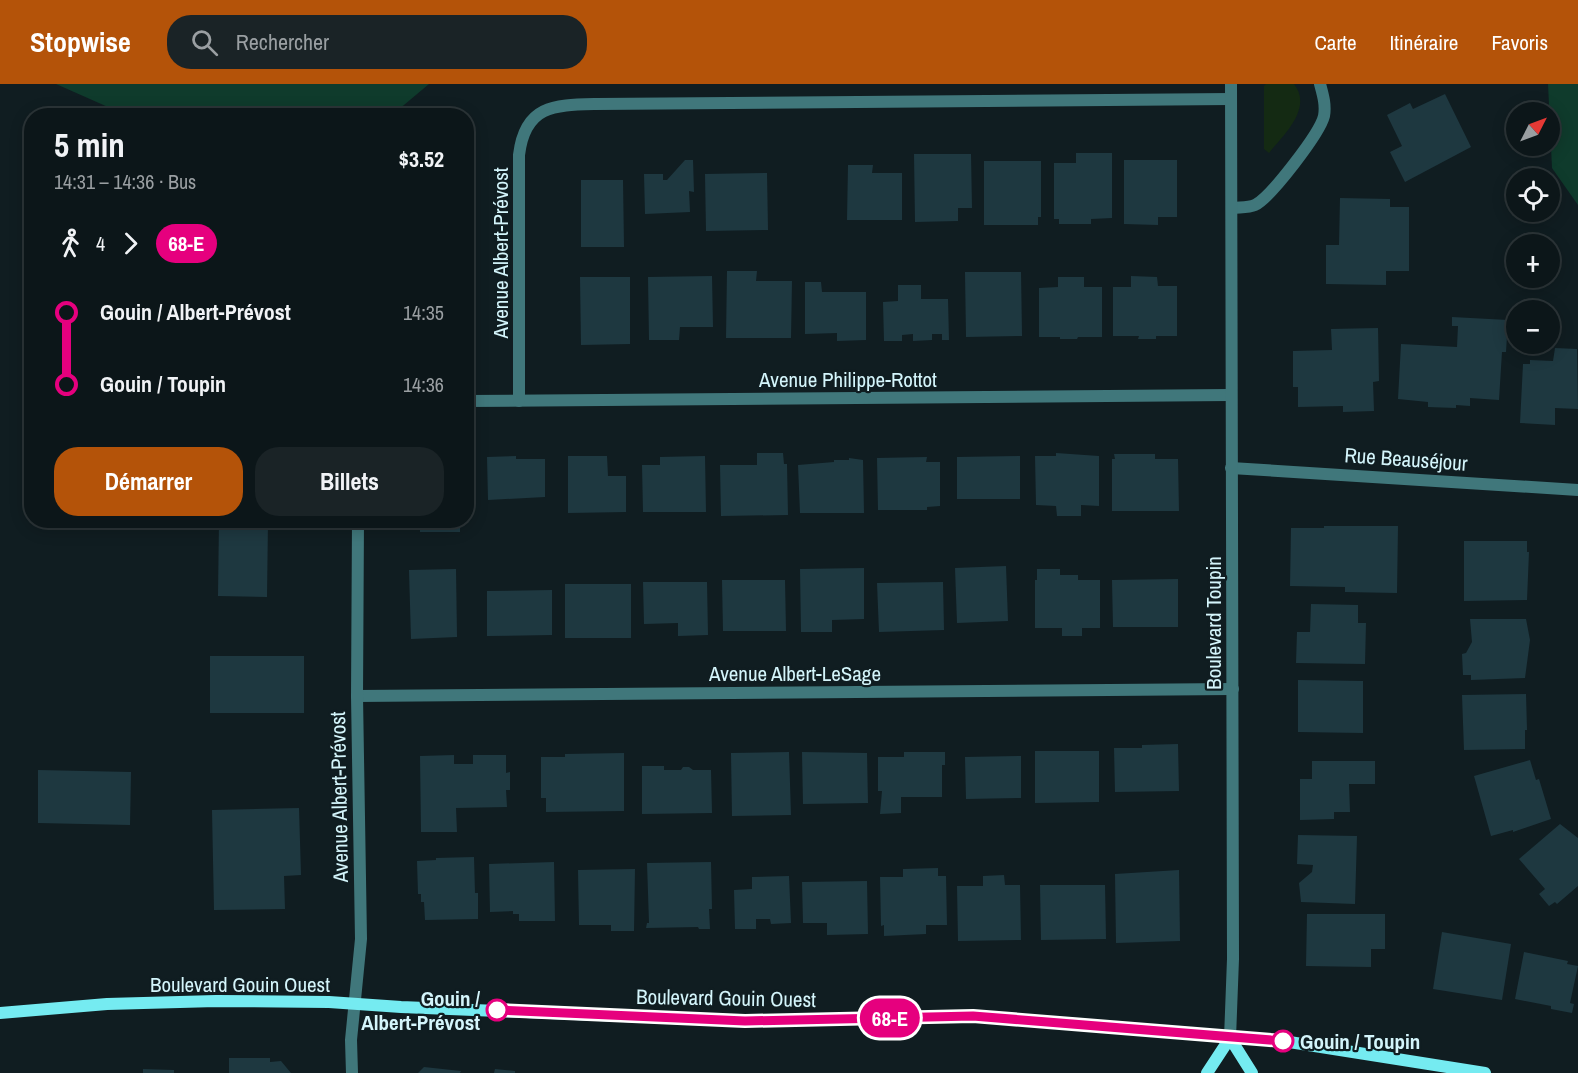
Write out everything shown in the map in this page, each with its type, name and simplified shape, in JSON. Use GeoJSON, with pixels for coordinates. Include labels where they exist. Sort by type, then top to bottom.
{"type":"FeatureCollection","features":[{"type":"Feature","properties":{"kind":"street","name":"Boulevard Toupin"},"geometry":{"type":"LineString","coordinates":[[1208,1073],[1230,1038],[1233,959],[1231,84]]}},
{"type":"Feature","properties":{"kind":"street"},"geometry":{"type":"LineString","coordinates":[[1232,208],[1248,207],[1262,201],[1316,134],[1324,116],[1325,105],[1320,84]]}},
{"type":"Feature","properties":{"kind":"street","name":"Avenue Albert-Prévost"},"geometry":{"type":"LineString","coordinates":[[519,401],[519,155],[521,140],[526,128],[540,112],[553,107],[596,104],[1231,99]]}},
{"type":"Feature","properties":{"kind":"street","name":"Avenue Philippe-Rottot"},"geometry":{"type":"LineString","coordinates":[[474,401],[1230,395]]}},
{"type":"Feature","properties":{"kind":"street","name":"Rue Beauséjour"},"geometry":{"type":"LineString","coordinates":[[1231,468],[1578,490]]}},
{"type":"Feature","properties":{"kind":"street","name":"Avenue Albert-Prévost"},"geometry":{"type":"LineString","coordinates":[[352,1073],[351,1040],[361,939],[357,696],[358,528]]}},
{"type":"Feature","properties":{"kind":"street","name":"Avenue Albert-LeSage"},"geometry":{"type":"LineString","coordinates":[[357,696],[1233,689]]}},
{"type":"Feature","properties":{"kind":"street","name":"Boulevard Gouin Ouest"},"geometry":{"type":"LineString","coordinates":[[0,1013],[95,1005],[198,1001],[355,1004],[745,1021],[973,1016],[1283,1041],[1485,1073]]}},
{"type":"Feature","properties":{"kind":"street"},"geometry":{"type":"LineString","coordinates":[[1230,1038],[1252,1073]]}},
{"type":"Feature","properties":{"kind":"shaded area"},"geometry":{"type":"Polygon","coordinates":[[[56,84],[429,84],[400,108],[110,108],[56,84]]]}},
{"type":"Feature","properties":{"kind":"shaded area"},"geometry":{"type":"Polygon","coordinates":[[[1266,84],[1294,84],[1299,93],[1300,102],[1289,130],[1269,153],[1264,149],[1264,86],[1266,84]]]}},
{"type":"Feature","properties":{"kind":"shaded area"},"geometry":{"type":"Polygon","coordinates":[[[1548,84],[1578,84],[1578,205],[1560,179],[1560,168],[1552,168],[1551,156],[1560,156],[1560,102],[1549,102],[1548,84]]]}},
{"type":"Feature","properties":{"kind":"building"},"geometry":{"type":"Polygon","coordinates":[[[1445,94],[1471,147],[1405,182],[1390,152],[1402,146],[1387,115],[1410,103],[1413,109],[1445,94]]]}},
{"type":"Feature","properties":{"kind":"building"},"geometry":{"type":"Polygon","coordinates":[[[1076,153],[1112,153],[1112,218],[1091,219],[1091,224],[1059,224],[1059,219],[1054,219],[1054,163],[1076,163],[1076,153]]]}},
{"type":"Feature","properties":{"kind":"building"},"geometry":{"type":"Polygon","coordinates":[[[914,154],[971,154],[972,208],[958,208],[958,221],[915,222],[914,154]]]}},
{"type":"Feature","properties":{"kind":"building"},"geometry":{"type":"Polygon","coordinates":[[[685,160],[693,160],[694,192],[689,191],[690,212],[645,214],[644,174],[663,174],[663,180],[667,180],[685,160]]]}},
{"type":"Feature","properties":{"kind":"building"},"geometry":{"type":"Polygon","coordinates":[[[1124,160],[1177,160],[1177,217],[1158,217],[1158,225],[1124,224],[1124,160]]]}},
{"type":"Feature","properties":{"kind":"building"},"geometry":{"type":"Polygon","coordinates":[[[984,161],[1041,161],[1041,217],[1038,217],[1038,225],[984,225],[984,161]]]}},
{"type":"Feature","properties":{"kind":"building"},"geometry":{"type":"Polygon","coordinates":[[[848,165],[873,165],[872,173],[902,173],[902,220],[847,220],[848,165]]]}},
{"type":"Feature","properties":{"kind":"building"},"geometry":{"type":"Polygon","coordinates":[[[767,173],[768,230],[706,231],[705,174],[767,173]]]}},
{"type":"Feature","properties":{"kind":"building"},"geometry":{"type":"Polygon","coordinates":[[[581,180],[623,180],[624,247],[581,247],[581,180]]]}},
{"type":"Feature","properties":{"kind":"building"},"geometry":{"type":"Polygon","coordinates":[[[1340,198],[1390,199],[1390,207],[1409,207],[1409,271],[1386,271],[1386,285],[1326,284],[1326,245],[1339,245],[1340,198]]]}},
{"type":"Feature","properties":{"kind":"building"},"geometry":{"type":"Polygon","coordinates":[[[727,271],[757,271],[756,281],[792,281],[791,338],[726,338],[727,271]]]}},
{"type":"Feature","properties":{"kind":"building"},"geometry":{"type":"Polygon","coordinates":[[[965,272],[1021,272],[1022,336],[966,337],[965,272]]]}},
{"type":"Feature","properties":{"kind":"building"},"geometry":{"type":"Polygon","coordinates":[[[712,276],[713,327],[680,327],[679,340],[649,340],[648,277],[712,276]]]}},
{"type":"Feature","properties":{"kind":"building"},"geometry":{"type":"Polygon","coordinates":[[[1131,276],[1157,277],[1158,286],[1177,286],[1177,336],[1138,339],[1139,336],[1113,336],[1113,287],[1131,287],[1131,276]]]}},
{"type":"Feature","properties":{"kind":"building"},"geometry":{"type":"Polygon","coordinates":[[[580,277],[630,277],[630,344],[581,345],[580,277]]]}},
{"type":"Feature","properties":{"kind":"building"},"geometry":{"type":"Polygon","coordinates":[[[1058,277],[1084,277],[1084,287],[1102,287],[1102,337],[1060,339],[1060,337],[1039,337],[1039,288],[1058,287],[1058,277]]]}},
{"type":"Feature","properties":{"kind":"building"},"geometry":{"type":"Polygon","coordinates":[[[805,282],[821,282],[822,292],[866,292],[866,340],[837,341],[837,333],[805,334],[805,282]]]}},
{"type":"Feature","properties":{"kind":"building"},"geometry":{"type":"Polygon","coordinates":[[[898,285],[921,285],[921,299],[948,299],[949,340],[942,340],[942,334],[932,334],[932,340],[913,341],[913,334],[902,335],[902,341],[884,341],[883,302],[898,301],[898,285]]]}},
{"type":"Feature","properties":{"kind":"building"},"geometry":{"type":"Polygon","coordinates":[[[1452,317],[1506,320],[1506,352],[1502,352],[1499,400],[1470,398],[1470,406],[1456,405],[1456,408],[1428,407],[1428,402],[1398,399],[1401,344],[1457,347],[1458,326],[1452,326],[1452,317]]]}},
{"type":"Feature","properties":{"kind":"building"},"geometry":{"type":"Polygon","coordinates":[[[1378,328],[1379,381],[1373,382],[1374,411],[1343,412],[1343,406],[1298,407],[1298,387],[1293,387],[1293,351],[1332,350],[1331,329],[1378,328]]]}},
{"type":"Feature","properties":{"kind":"building"},"geometry":{"type":"Polygon","coordinates":[[[1560,348],[1577,349],[1578,409],[1555,408],[1555,425],[1520,423],[1523,364],[1530,364],[1530,360],[1553,361],[1554,354],[1560,354],[1560,348]]]}},
{"type":"Feature","properties":{"kind":"building"},"geometry":{"type":"Polygon","coordinates":[[[757,453],[783,453],[784,464],[787,464],[788,515],[721,516],[720,465],[757,465],[757,453]]]}},
{"type":"Feature","properties":{"kind":"building"},"geometry":{"type":"Polygon","coordinates":[[[1056,453],[1099,456],[1099,506],[1081,505],[1081,516],[1057,516],[1056,506],[1036,505],[1035,456],[1056,456],[1056,453]]]}},
{"type":"Feature","properties":{"kind":"building"},"geometry":{"type":"Polygon","coordinates":[[[1114,454],[1155,454],[1155,459],[1178,459],[1179,511],[1112,511],[1112,459],[1115,459],[1114,454]]]}},
{"type":"Feature","properties":{"kind":"building"},"geometry":{"type":"Polygon","coordinates":[[[516,456],[516,459],[545,459],[545,497],[488,500],[487,457],[516,456]]]}},
{"type":"Feature","properties":{"kind":"building"},"geometry":{"type":"Polygon","coordinates":[[[568,456],[607,456],[608,476],[626,476],[626,512],[568,513],[568,456]]]}},
{"type":"Feature","properties":{"kind":"building"},"geometry":{"type":"Polygon","coordinates":[[[705,456],[706,512],[643,512],[642,465],[660,465],[660,457],[705,456]]]}},
{"type":"Feature","properties":{"kind":"building"},"geometry":{"type":"Polygon","coordinates":[[[1020,456],[1020,499],[957,499],[957,457],[1020,456]]]}},
{"type":"Feature","properties":{"kind":"building"},"geometry":{"type":"Polygon","coordinates":[[[927,457],[926,462],[940,462],[940,506],[927,507],[927,510],[878,510],[877,458],[927,457]]]}},
{"type":"Feature","properties":{"kind":"building"},"geometry":{"type":"Polygon","coordinates":[[[849,458],[863,460],[864,513],[800,513],[798,465],[849,460],[849,458]]]}},
{"type":"Feature","properties":{"kind":"building"},"geometry":{"type":"Polygon","coordinates":[[[1324,526],[1398,526],[1397,593],[1345,592],[1345,587],[1290,586],[1291,528],[1324,528],[1324,526]]]}},
{"type":"Feature","properties":{"kind":"building"},"geometry":{"type":"Polygon","coordinates":[[[219,528],[268,528],[267,597],[218,596],[219,528]]]}},
{"type":"Feature","properties":{"kind":"building"},"geometry":{"type":"Polygon","coordinates":[[[420,528],[460,528],[460,532],[420,532],[420,528]]]}},
{"type":"Feature","properties":{"kind":"building"},"geometry":{"type":"Polygon","coordinates":[[[1464,541],[1527,541],[1527,552],[1529,552],[1527,600],[1464,601],[1464,541]]]}},
{"type":"Feature","properties":{"kind":"building"},"geometry":{"type":"Polygon","coordinates":[[[1006,566],[1008,621],[957,623],[955,568],[1006,566]]]}},
{"type":"Feature","properties":{"kind":"building"},"geometry":{"type":"Polygon","coordinates":[[[864,568],[864,619],[832,620],[832,632],[801,632],[800,569],[864,568]]]}},
{"type":"Feature","properties":{"kind":"building"},"geometry":{"type":"Polygon","coordinates":[[[456,569],[457,637],[411,639],[409,570],[456,569]]]}},
{"type":"Feature","properties":{"kind":"building"},"geometry":{"type":"Polygon","coordinates":[[[1037,569],[1060,569],[1060,575],[1078,575],[1078,580],[1100,580],[1100,628],[1082,628],[1082,636],[1062,636],[1062,628],[1035,628],[1037,569]]]}},
{"type":"Feature","properties":{"kind":"building"},"geometry":{"type":"Polygon","coordinates":[[[1178,579],[1178,627],[1113,627],[1112,580],[1178,579]]]}},
{"type":"Feature","properties":{"kind":"building"},"geometry":{"type":"Polygon","coordinates":[[[722,580],[785,580],[786,631],[723,631],[722,580]]]}},
{"type":"Feature","properties":{"kind":"building"},"geometry":{"type":"Polygon","coordinates":[[[643,582],[707,582],[708,635],[678,636],[678,623],[644,624],[643,582]]]}},
{"type":"Feature","properties":{"kind":"building"},"geometry":{"type":"Polygon","coordinates":[[[943,582],[944,630],[879,632],[877,583],[943,582]]]}},
{"type":"Feature","properties":{"kind":"building"},"geometry":{"type":"Polygon","coordinates":[[[565,584],[631,584],[631,638],[565,638],[565,584]]]}},
{"type":"Feature","properties":{"kind":"building"},"geometry":{"type":"Polygon","coordinates":[[[552,590],[552,635],[487,636],[487,591],[552,590]]]}},
{"type":"Feature","properties":{"kind":"building"},"geometry":{"type":"Polygon","coordinates":[[[1311,604],[1358,605],[1358,623],[1366,623],[1365,664],[1296,663],[1297,632],[1310,632],[1311,604]]]}},
{"type":"Feature","properties":{"kind":"building"},"geometry":{"type":"Polygon","coordinates":[[[1470,619],[1526,619],[1530,640],[1525,678],[1471,680],[1471,675],[1463,675],[1462,654],[1466,653],[1472,642],[1470,619]]]}},
{"type":"Feature","properties":{"kind":"building"},"geometry":{"type":"Polygon","coordinates":[[[210,656],[304,656],[304,713],[210,713],[210,656]]]}},
{"type":"Feature","properties":{"kind":"building"},"geometry":{"type":"Polygon","coordinates":[[[1298,680],[1363,681],[1363,733],[1298,732],[1298,680]]]}},
{"type":"Feature","properties":{"kind":"building"},"geometry":{"type":"Polygon","coordinates":[[[1526,694],[1525,749],[1464,750],[1462,695],[1526,694]]]}},
{"type":"Feature","properties":{"kind":"building"},"geometry":{"type":"Polygon","coordinates":[[[1178,744],[1179,791],[1115,792],[1114,748],[1178,744]]]}},
{"type":"Feature","properties":{"kind":"building"},"geometry":{"type":"Polygon","coordinates":[[[1035,751],[1099,751],[1099,802],[1035,803],[1035,751]]]}},
{"type":"Feature","properties":{"kind":"building"},"geometry":{"type":"Polygon","coordinates":[[[789,752],[791,815],[732,816],[731,753],[789,752]]]}},
{"type":"Feature","properties":{"kind":"building"},"geometry":{"type":"Polygon","coordinates":[[[802,752],[867,753],[868,803],[803,804],[802,752]]]}},
{"type":"Feature","properties":{"kind":"building"},"geometry":{"type":"Polygon","coordinates":[[[904,752],[945,752],[945,765],[942,765],[942,797],[901,797],[901,813],[880,814],[882,791],[878,791],[878,757],[904,757],[904,752]]]}},
{"type":"Feature","properties":{"kind":"building"},"geometry":{"type":"Polygon","coordinates":[[[624,753],[624,811],[546,812],[546,798],[541,798],[541,757],[565,757],[565,754],[624,753]]]}},
{"type":"Feature","properties":{"kind":"building"},"geometry":{"type":"Polygon","coordinates":[[[454,755],[454,764],[473,764],[473,755],[506,755],[506,773],[510,772],[510,790],[506,790],[507,807],[456,808],[457,832],[421,832],[420,756],[454,755]]]}},
{"type":"Feature","properties":{"kind":"building"},"geometry":{"type":"Polygon","coordinates":[[[1021,756],[1021,798],[966,799],[965,757],[1021,756]]]}},
{"type":"Feature","properties":{"kind":"building"},"geometry":{"type":"Polygon","coordinates":[[[1530,760],[1536,780],[1539,779],[1551,819],[1513,832],[1513,830],[1491,836],[1474,776],[1530,760]]]}},
{"type":"Feature","properties":{"kind":"building"},"geometry":{"type":"Polygon","coordinates":[[[1312,761],[1375,761],[1375,784],[1349,784],[1350,812],[1334,812],[1334,819],[1300,820],[1300,779],[1312,779],[1312,761]]]}},
{"type":"Feature","properties":{"kind":"building"},"geometry":{"type":"Polygon","coordinates":[[[642,766],[664,766],[664,770],[681,770],[683,767],[689,767],[693,770],[711,770],[712,813],[642,814],[642,766]]]}},
{"type":"Feature","properties":{"kind":"building"},"geometry":{"type":"Polygon","coordinates":[[[38,770],[131,772],[130,825],[38,823],[38,770]]]}},
{"type":"Feature","properties":{"kind":"building"},"geometry":{"type":"Polygon","coordinates":[[[299,808],[301,875],[284,876],[285,909],[214,910],[212,810],[299,808]]]}},
{"type":"Feature","properties":{"kind":"building"},"geometry":{"type":"Polygon","coordinates":[[[1560,824],[1578,838],[1578,886],[1557,904],[1555,902],[1549,906],[1539,894],[1545,889],[1519,859],[1560,824]]]}},
{"type":"Feature","properties":{"kind":"building"},"geometry":{"type":"Polygon","coordinates":[[[1298,835],[1357,836],[1355,904],[1301,902],[1299,883],[1312,872],[1313,865],[1297,864],[1298,835]]]}},
{"type":"Feature","properties":{"kind":"building"},"geometry":{"type":"Polygon","coordinates":[[[474,857],[478,919],[425,920],[424,902],[421,902],[421,894],[418,894],[417,861],[474,857]]]}},
{"type":"Feature","properties":{"kind":"building"},"geometry":{"type":"Polygon","coordinates":[[[554,862],[555,921],[519,921],[519,914],[513,914],[513,911],[490,912],[489,864],[554,862]]]}},
{"type":"Feature","properties":{"kind":"building"},"geometry":{"type":"Polygon","coordinates":[[[711,862],[710,929],[699,929],[698,927],[646,928],[649,923],[647,863],[711,862]]]}},
{"type":"Feature","properties":{"kind":"building"},"geometry":{"type":"Polygon","coordinates":[[[938,868],[938,876],[946,876],[947,925],[926,925],[926,934],[884,936],[884,925],[881,926],[880,877],[903,877],[903,869],[938,868]]]}},
{"type":"Feature","properties":{"kind":"building"},"geometry":{"type":"Polygon","coordinates":[[[635,869],[634,931],[611,931],[611,925],[579,925],[578,870],[635,869]]]}},
{"type":"Feature","properties":{"kind":"building"},"geometry":{"type":"Polygon","coordinates":[[[1179,870],[1180,941],[1116,943],[1115,874],[1179,870]]]}},
{"type":"Feature","properties":{"kind":"building"},"geometry":{"type":"Polygon","coordinates":[[[1004,875],[1005,885],[1020,885],[1021,940],[958,941],[957,886],[983,886],[983,876],[1004,875]]]}},
{"type":"Feature","properties":{"kind":"building"},"geometry":{"type":"Polygon","coordinates":[[[789,876],[791,923],[771,924],[770,919],[756,919],[756,929],[735,929],[734,890],[752,889],[752,877],[789,876]]]}},
{"type":"Feature","properties":{"kind":"building"},"geometry":{"type":"Polygon","coordinates":[[[867,881],[868,934],[827,935],[827,923],[803,923],[802,882],[867,881]]]}},
{"type":"Feature","properties":{"kind":"building"},"geometry":{"type":"Polygon","coordinates":[[[1040,885],[1105,885],[1106,939],[1041,940],[1040,885]]]}},
{"type":"Feature","properties":{"kind":"building"},"geometry":{"type":"Polygon","coordinates":[[[1307,914],[1385,914],[1385,949],[1371,949],[1371,967],[1306,966],[1307,914]]]}},
{"type":"Feature","properties":{"kind":"building"},"geometry":{"type":"Polygon","coordinates":[[[1442,932],[1511,944],[1502,1000],[1433,989],[1442,932]]]}},
{"type":"Feature","properties":{"kind":"building"},"geometry":{"type":"Polygon","coordinates":[[[1524,952],[1568,961],[1567,964],[1578,966],[1570,1003],[1574,1004],[1572,1013],[1515,999],[1524,952]]]}},
{"type":"Feature","properties":{"kind":"building"},"geometry":{"type":"Polygon","coordinates":[[[229,1058],[270,1058],[270,1062],[281,1061],[291,1073],[229,1073],[229,1058]]]}},
{"type":"Feature","properties":{"kind":"building"},"geometry":{"type":"Polygon","coordinates":[[[424,1067],[461,1071],[460,1073],[418,1073],[424,1067]]]}},
{"type":"Feature","properties":{"kind":"building"},"geometry":{"type":"Polygon","coordinates":[[[143,1069],[174,1070],[174,1073],[143,1073],[143,1069]]]}},
{"type":"Feature","properties":{"kind":"building"},"geometry":{"type":"Polygon","coordinates":[[[495,1069],[515,1071],[515,1073],[494,1073],[495,1069]]]}},
{"type":"Feature","properties":{"kind":"bus line","name":"68-E"},"geometry":{"type":"LineString","coordinates":[[497,1010],[745,1021],[973,1016],[1283,1041]]}},
{"type":"Feature","properties":{"kind":"place","name":"Gouin / Albert-Prévost"},"geometry":{"type":"Point","coordinates":[497,1010]}},
{"type":"Feature","properties":{"kind":"place","name":"Gouin / Toupin"},"geometry":{"type":"Point","coordinates":[1283,1041]}}]}
